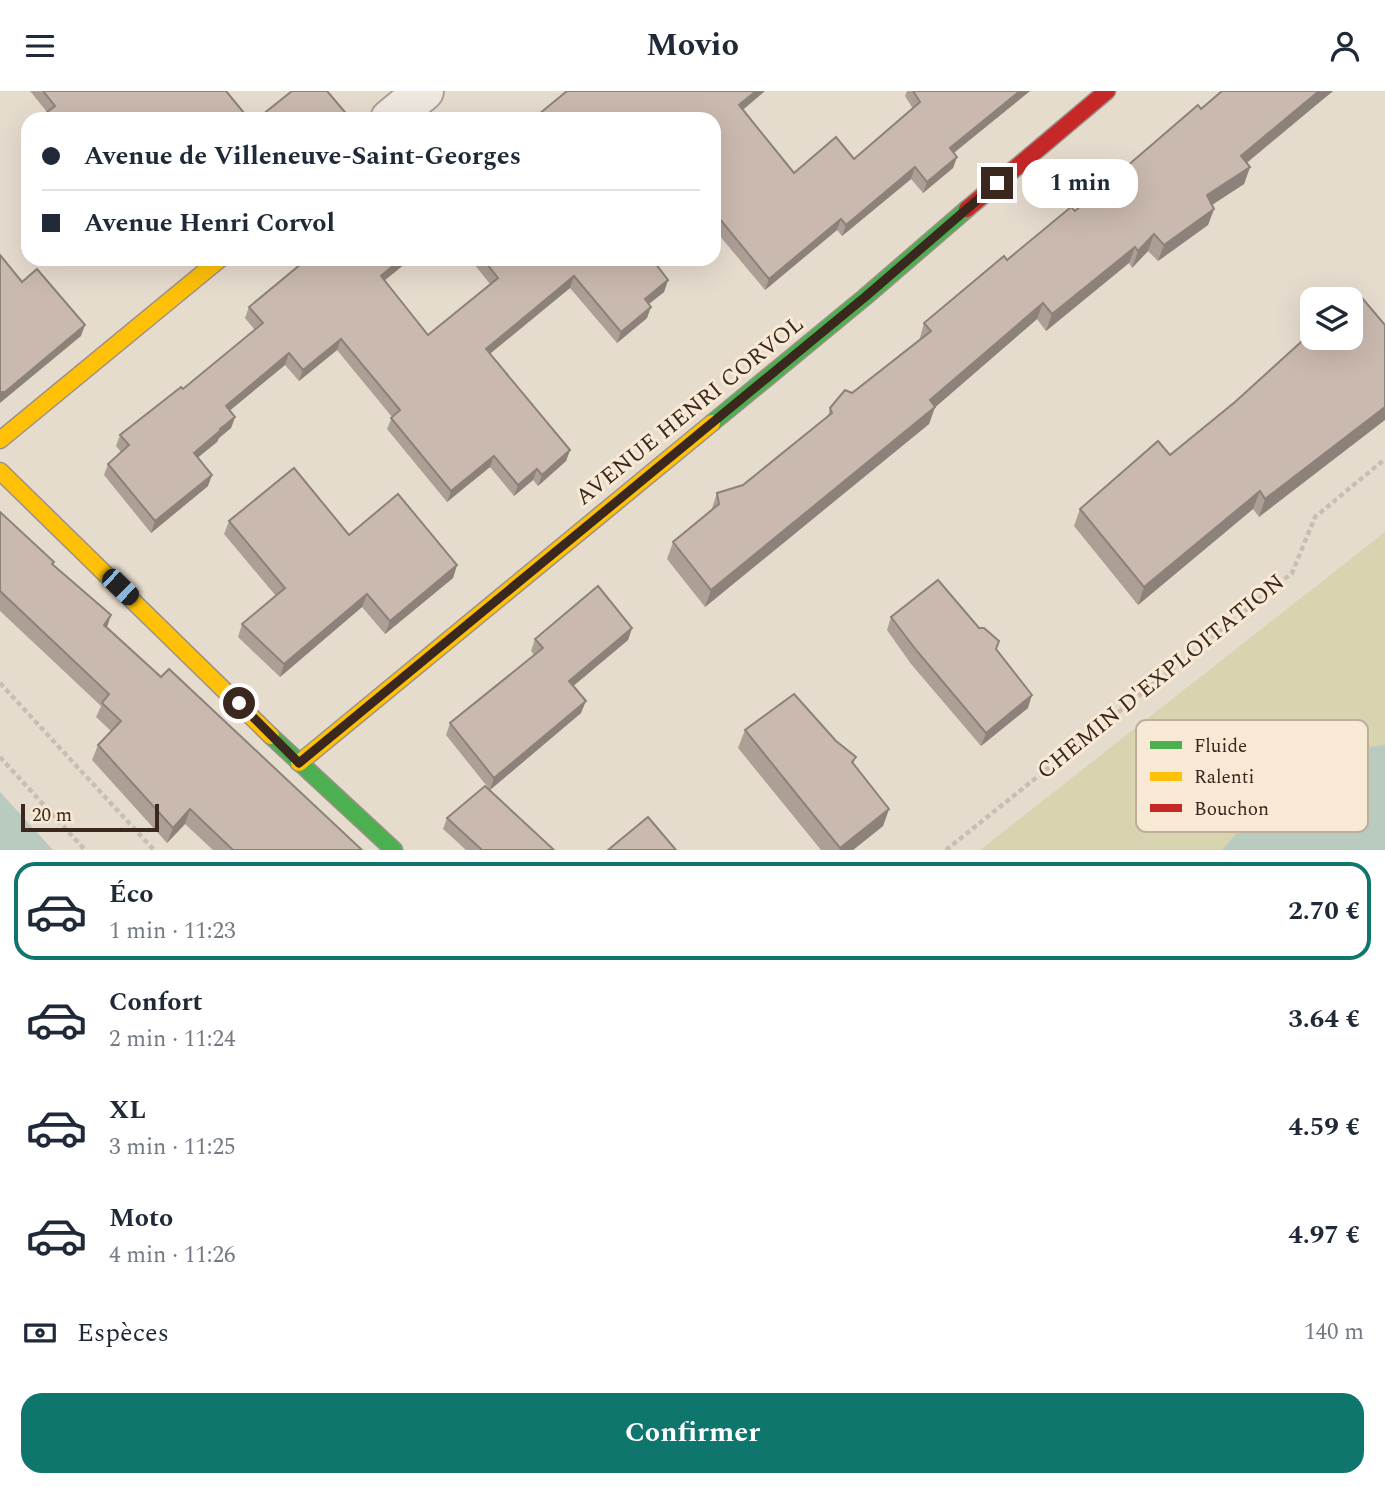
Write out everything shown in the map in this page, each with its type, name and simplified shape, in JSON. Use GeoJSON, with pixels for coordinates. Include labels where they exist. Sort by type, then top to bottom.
{"type":"FeatureCollection","features":[{"type":"Feature","properties":{"kind":"street"},"geometry":{"type":"LineString","coordinates":[[398,112],[424,91]]}},
{"type":"Feature","properties":{"kind":"street","name":"AVENUE HENRI CORVOL"},"geometry":{"type":"LineString","coordinates":[[299,763],[865,297],[1107,91]]}},
{"type":"Feature","properties":{"kind":"street"},"geometry":{"type":"LineString","coordinates":[[0,440],[211,266]]}},
{"type":"Feature","properties":{"kind":"street"},"geometry":{"type":"LineString","coordinates":[[0,471],[299,763],[394,850]]}},
{"type":"Feature","properties":{"kind":"path","name":"CHEMIN D'EXPLOITATION"},"geometry":{"type":"LineString","coordinates":[[946,850],[1292,573],[1315,517],[1385,459]]}},
{"type":"Feature","properties":{"kind":"path"},"geometry":{"type":"LineString","coordinates":[[0,683],[154,850]]}},
{"type":"Feature","properties":{"kind":"path"},"geometry":{"type":"LineString","coordinates":[[0,757],[85,850]]}},
{"type":"Feature","properties":{"kind":"shaded area"},"geometry":{"type":"Polygon","coordinates":[[[1385,532],[1385,850],[980,850],[1136,728],[1136,832],[1368,832],[1368,720],[1146,720],[1385,532]]]}},
{"type":"Feature","properties":{"kind":"shaded area"},"geometry":{"type":"Polygon","coordinates":[[[1385,745],[1385,850],[1222,850],[1238,832],[1368,832],[1368,747],[1385,745]]]}},
{"type":"Feature","properties":{"kind":"shaded area"},"geometry":{"type":"Polygon","coordinates":[[[0,792],[53,850],[0,850],[0,792]]]}},
{"type":"Feature","properties":{"kind":"building"},"geometry":{"type":"Polygon","coordinates":[[[43,91],[226,91],[243,112],[47,112],[55,106],[43,91]]]}},
{"type":"Feature","properties":{"kind":"building"},"geometry":{"type":"Polygon","coordinates":[[[292,91],[327,91],[345,112],[266,112],[292,91]]]}},
{"type":"Feature","properties":{"kind":"building"},"geometry":{"type":"Polygon","coordinates":[[[567,91],[756,91],[739,105],[794,173],[836,137],[854,159],[920,102],[913,91],[1020,91],[950,148],[957,157],[927,182],[915,167],[846,225],[841,219],[769,279],[721,221],[721,112],[542,112],[567,91]]]}},
{"type":"Feature","properties":{"kind":"building"},"geometry":{"type":"Polygon","coordinates":[[[1222,91],[1319,91],[1241,156],[1250,167],[1207,195],[1214,209],[1164,245],[1154,234],[1138,251],[1135,247],[1052,314],[1043,303],[930,400],[935,407],[711,590],[673,542],[719,504],[717,493],[743,485],[832,413],[830,408],[845,390],[852,393],[931,331],[924,323],[1004,256],[1007,260],[1071,207],[1075,211],[1198,105],[1201,109],[1222,91]]]}},
{"type":"Feature","properties":{"kind":"building"},"geometry":{"type":"Polygon","coordinates":[[[0,255],[22,282],[37,269],[85,325],[5,392],[0,392],[0,255]]]}},
{"type":"Feature","properties":{"kind":"building"},"geometry":{"type":"Polygon","coordinates":[[[299,266],[393,266],[381,276],[428,335],[498,278],[489,266],[657,266],[668,280],[645,299],[651,307],[621,332],[574,276],[486,349],[570,450],[542,475],[537,469],[518,485],[494,456],[451,491],[391,418],[400,410],[341,339],[303,370],[289,353],[226,406],[235,417],[194,453],[212,475],[155,521],[108,464],[129,445],[120,435],[181,387],[183,389],[263,323],[249,307],[299,266]]]}},
{"type":"Feature","properties":{"kind":"building"},"geometry":{"type":"Polygon","coordinates":[[[1363,299],[1385,325],[1385,407],[1265,499],[1260,491],[1144,587],[1080,509],[1158,441],[1170,455],[1235,402],[1300,343],[1300,350],[1363,350],[1363,299]]]}},
{"type":"Feature","properties":{"kind":"building"},"geometry":{"type":"Polygon","coordinates":[[[294,468],[349,535],[398,494],[457,565],[390,621],[367,594],[284,664],[242,624],[285,588],[229,521],[294,468]]]}},
{"type":"Feature","properties":{"kind":"building"},"geometry":{"type":"Polygon","coordinates":[[[0,512],[54,562],[52,564],[111,615],[104,625],[161,677],[169,669],[362,850],[233,850],[190,809],[173,828],[98,745],[121,721],[102,703],[109,694],[0,591],[0,512]]]}},
{"type":"Feature","properties":{"kind":"building"},"geometry":{"type":"Polygon","coordinates":[[[938,580],[979,628],[984,628],[999,641],[996,649],[1032,695],[986,733],[891,617],[938,580]]]}},
{"type":"Feature","properties":{"kind":"building"},"geometry":{"type":"Polygon","coordinates":[[[598,586],[632,628],[569,681],[586,701],[494,778],[450,723],[543,648],[535,639],[598,586]]]}},
{"type":"Feature","properties":{"kind":"building"},"geometry":{"type":"Polygon","coordinates":[[[794,694],[836,741],[856,757],[852,762],[889,809],[840,848],[745,730],[794,694]]]}},
{"type":"Feature","properties":{"kind":"building"},"geometry":{"type":"Polygon","coordinates":[[[485,786],[554,850],[482,850],[447,818],[485,786]]]}},
{"type":"Feature","properties":{"kind":"building"},"geometry":{"type":"Polygon","coordinates":[[[648,817],[676,850],[608,850],[648,817]]]}},
{"type":"Feature","properties":{"kind":"traffic: fast"},"geometry":{"type":"LineString","coordinates":[[712,423],[967,209]]}},
{"type":"Feature","properties":{"kind":"traffic: fast"},"geometry":{"type":"LineString","coordinates":[[271,736],[394,850]]}},
{"type":"Feature","properties":{"kind":"traffic: slow"},"geometry":{"type":"LineString","coordinates":[[0,440],[211,266]]}},
{"type":"Feature","properties":{"kind":"traffic: slow"},"geometry":{"type":"LineString","coordinates":[[299,763],[712,423]]}},
{"type":"Feature","properties":{"kind":"traffic: slow"},"geometry":{"type":"LineString","coordinates":[[0,471],[271,736]]}},
{"type":"Feature","properties":{"kind":"traffic: jam"},"geometry":{"type":"LineString","coordinates":[[967,209],[1107,91]]}},
{"type":"Feature","properties":{"kind":"route"},"geometry":{"type":"LineString","coordinates":[[239,703],[299,763],[865,297],[997,183]]}}]}
